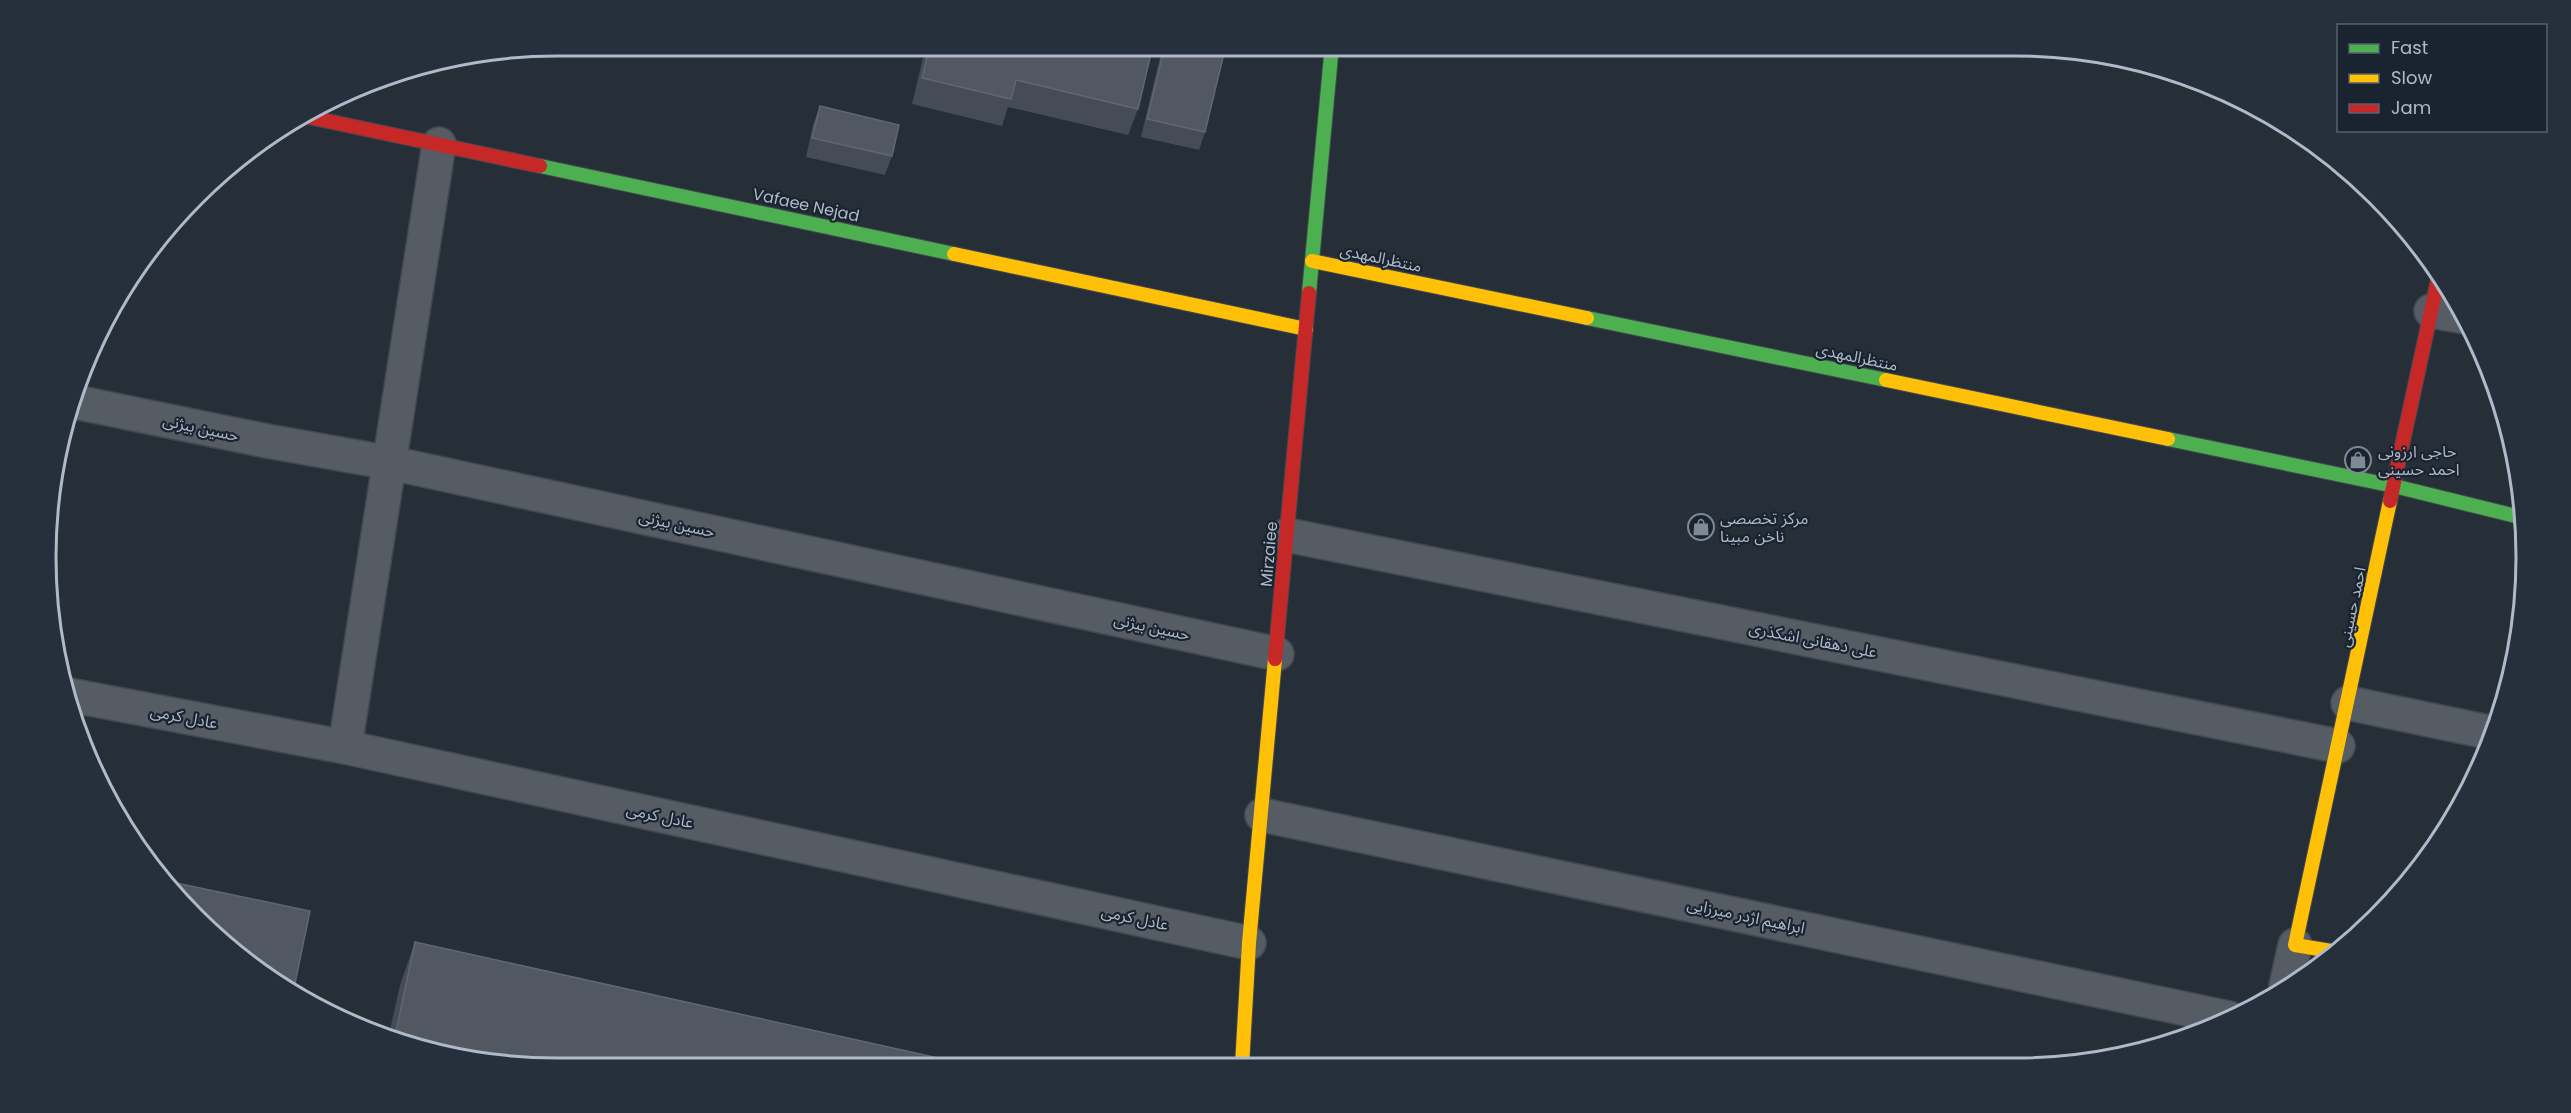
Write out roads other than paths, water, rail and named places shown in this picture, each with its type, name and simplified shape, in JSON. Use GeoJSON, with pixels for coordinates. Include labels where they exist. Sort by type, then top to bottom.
{"type":"FeatureCollection","features":[{"type":"Feature","properties":{"kind":"street","name":"Mirzaiee"},"geometry":{"type":"LineString","coordinates":[[1242,1058],[1249,943],[1331,56]]}},
{"type":"Feature","properties":{"kind":"street","name":"Vafaee Nejad"},"geometry":{"type":"LineString","coordinates":[[315,118],[1306,329]]}},
{"type":"Feature","properties":{"kind":"street"},"geometry":{"type":"LineString","coordinates":[[345,747],[439,144]]}},
{"type":"Feature","properties":{"kind":"street","name":"منتظرالمهدی"},"geometry":{"type":"LineString","coordinates":[[1312,261],[2394,486],[2513,515]]}},
{"type":"Feature","properties":{"kind":"street","name":"احمد حسینی"},"geometry":{"type":"LineString","coordinates":[[2295,945],[2436,287]]}},
{"type":"Feature","properties":{"kind":"street"},"geometry":{"type":"LineString","coordinates":[[2431,311],[2453,315]]}},
{"type":"Feature","properties":{"kind":"street","name":"حسین بیژنی"},"geometry":{"type":"LineString","coordinates":[[80,403],[267,441],[391,463],[1277,654]]}},
{"type":"Feature","properties":{"kind":"street","name":"علی دهقانی اشکذری"},"geometry":{"type":"LineString","coordinates":[[1287,535],[2338,746]]}},
{"type":"Feature","properties":{"kind":"street","name":"عادل کرمی"},"geometry":{"type":"LineString","coordinates":[[76,696],[345,747],[1249,943]]}},
{"type":"Feature","properties":{"kind":"street"},"geometry":{"type":"LineString","coordinates":[[2348,703],[2484,731]]}},
{"type":"Feature","properties":{"kind":"street","name":"ابراهیم اژدر میرزایی"},"geometry":{"type":"LineString","coordinates":[[1262,815],[2215,1015]]}},
{"type":"Feature","properties":{"kind":"street"},"geometry":{"type":"LineString","coordinates":[[2288,976],[2295,945],[2324,950]]}},
{"type":"Feature","properties":{"kind":"place","name":"حاجی ارزونی احمد حسینی"},"geometry":{"type":"Point","coordinates":[2358,460]}},
{"type":"Feature","properties":{"kind":"place","name":"مرکز تخصصی ناخن مبینا"},"geometry":{"type":"Point","coordinates":[1701,527]}}]}
